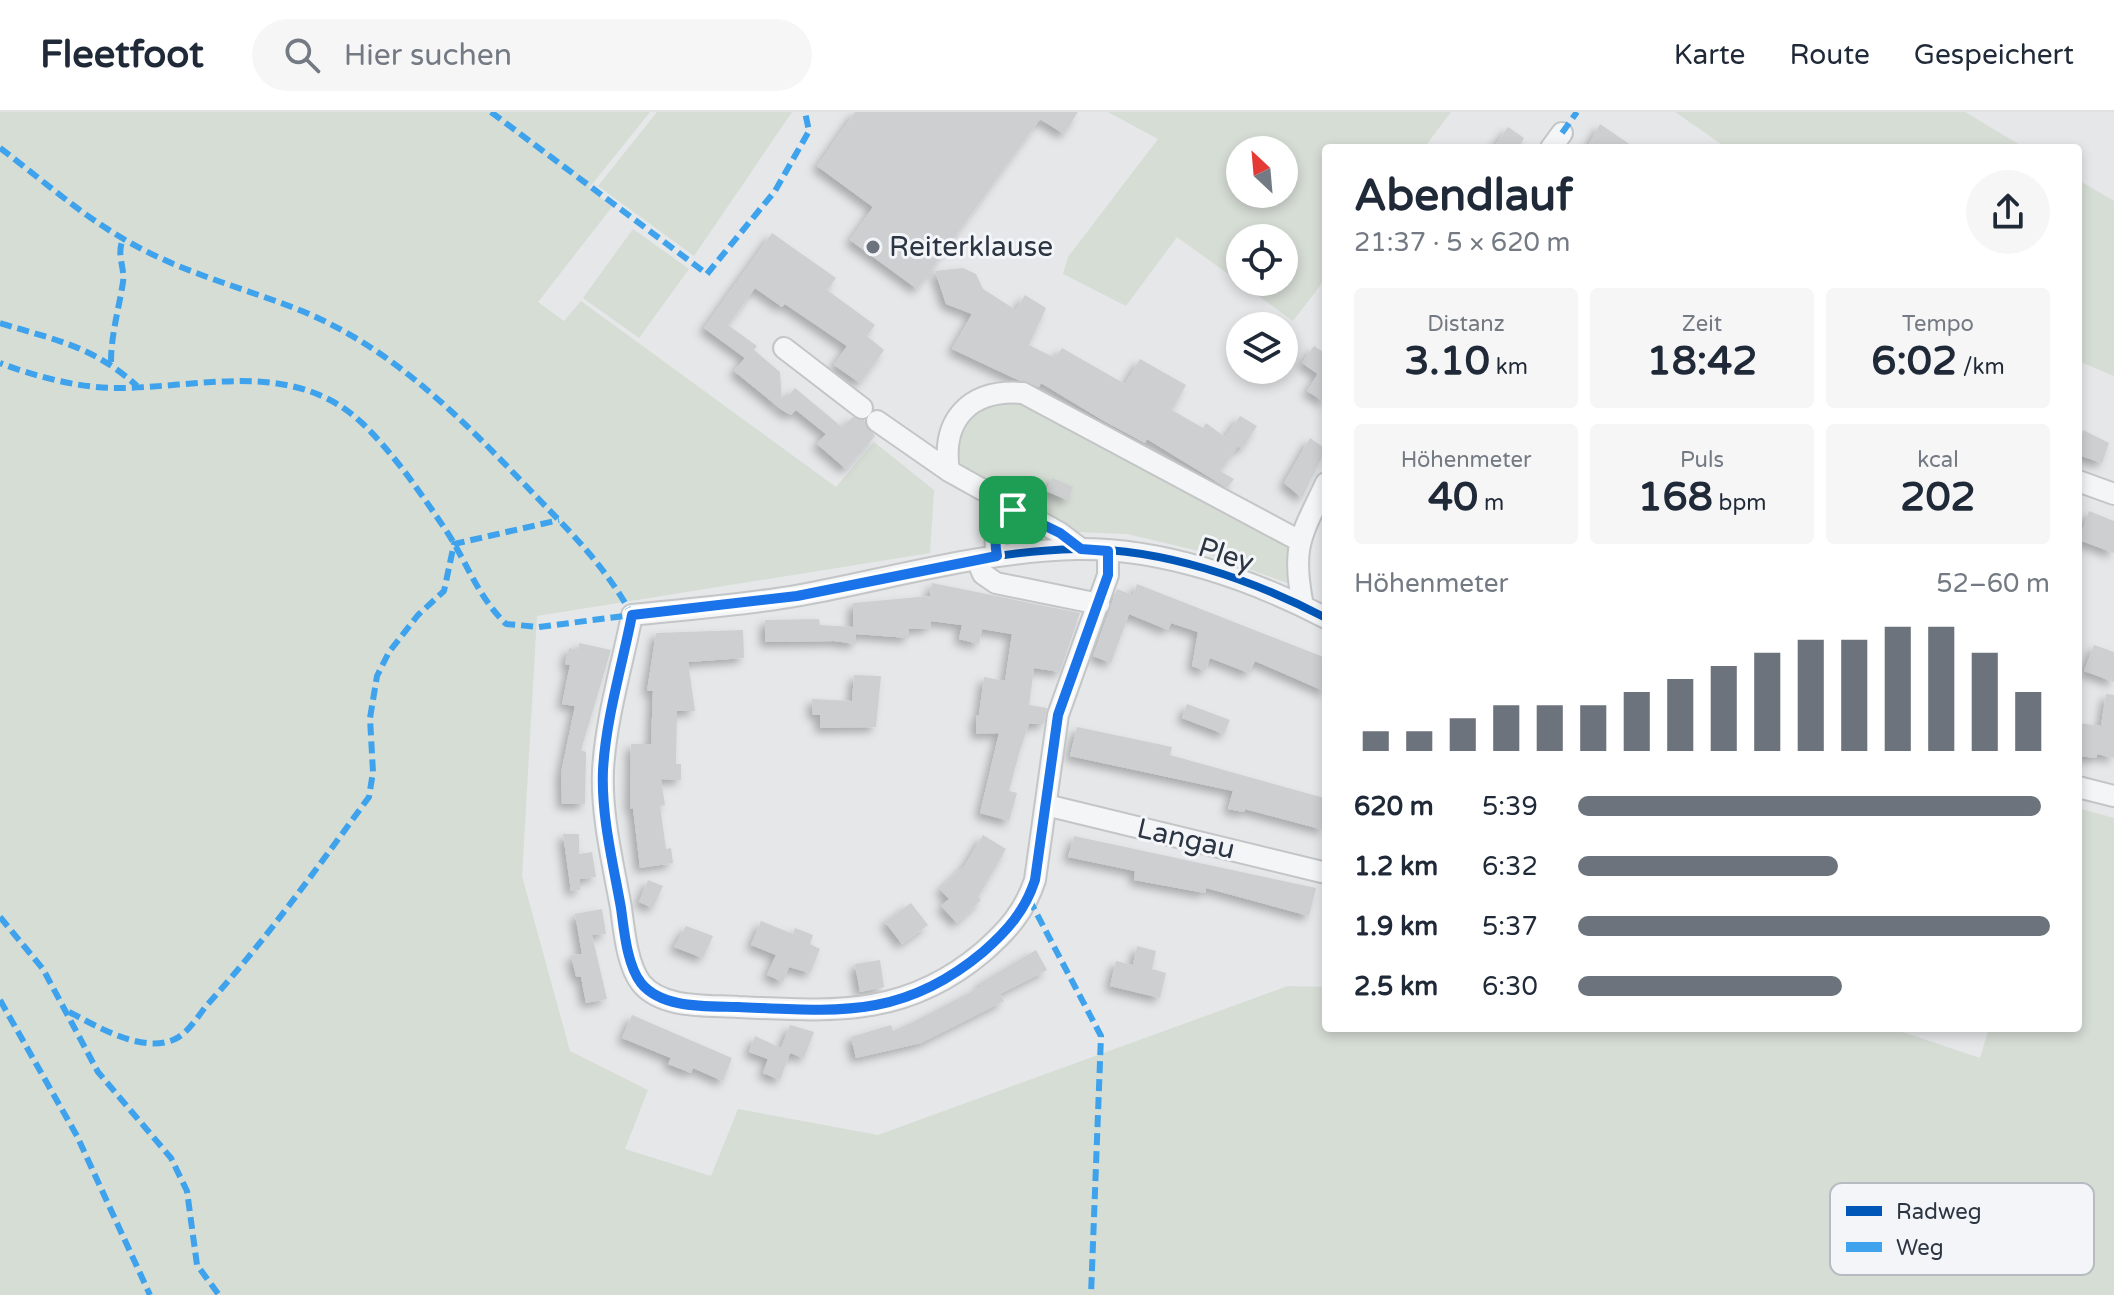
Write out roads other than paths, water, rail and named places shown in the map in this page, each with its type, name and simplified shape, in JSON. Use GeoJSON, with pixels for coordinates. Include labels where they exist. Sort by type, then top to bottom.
{"type":"FeatureCollection","features":[{"type":"Feature","properties":{"kind":"street"},"geometry":{"type":"LineString","coordinates":[[784,348],[949,471]]}},
{"type":"Feature","properties":{"kind":"street","name":"Pley"},"geometry":{"type":"LineString","coordinates":[[1081,549],[1060,533],[1013,510],[949,471],[947,437],[958,416],[979,399],[1002,392],[1023,393],[1298,540]]}},
{"type":"Feature","properties":{"kind":"street"},"geometry":{"type":"LineString","coordinates":[[2082,482],[2114,494]]}},
{"type":"Feature","properties":{"kind":"street"},"geometry":{"type":"LineString","coordinates":[[1303,606],[1298,578],[1298,540],[1322,491]]}},
{"type":"Feature","properties":{"kind":"street"},"geometry":{"type":"LineString","coordinates":[[1013,510],[997,524],[983,574],[996,583],[1099,604]]}},
{"type":"Feature","properties":{"kind":"street","name":"Pley"},"geometry":{"type":"LineString","coordinates":[[1046,805],[1035,880],[1029,899],[1008,931],[965,967],[924,992],[884,1005],[831,1011],[699,1005],[666,1000],[639,981],[632,961],[606,817],[603,771],[608,732],[632,615],[797,596],[987,558],[1081,549],[1148,555],[1198,567],[1322,616]]}},
{"type":"Feature","properties":{"kind":"street"},"geometry":{"type":"LineString","coordinates":[[1046,805],[1058,715],[1108,575],[1108,551]]}},
{"type":"Feature","properties":{"kind":"street"},"geometry":{"type":"LineString","coordinates":[[2082,788],[2114,796]]}},
{"type":"Feature","properties":{"kind":"street","name":"Langau"},"geometry":{"type":"LineString","coordinates":[[1046,805],[1322,872]]}},
{"type":"Feature","properties":{"kind":"place","name":"Reiterklause"},"geometry":{"type":"Point","coordinates":[873,247]}}]}
